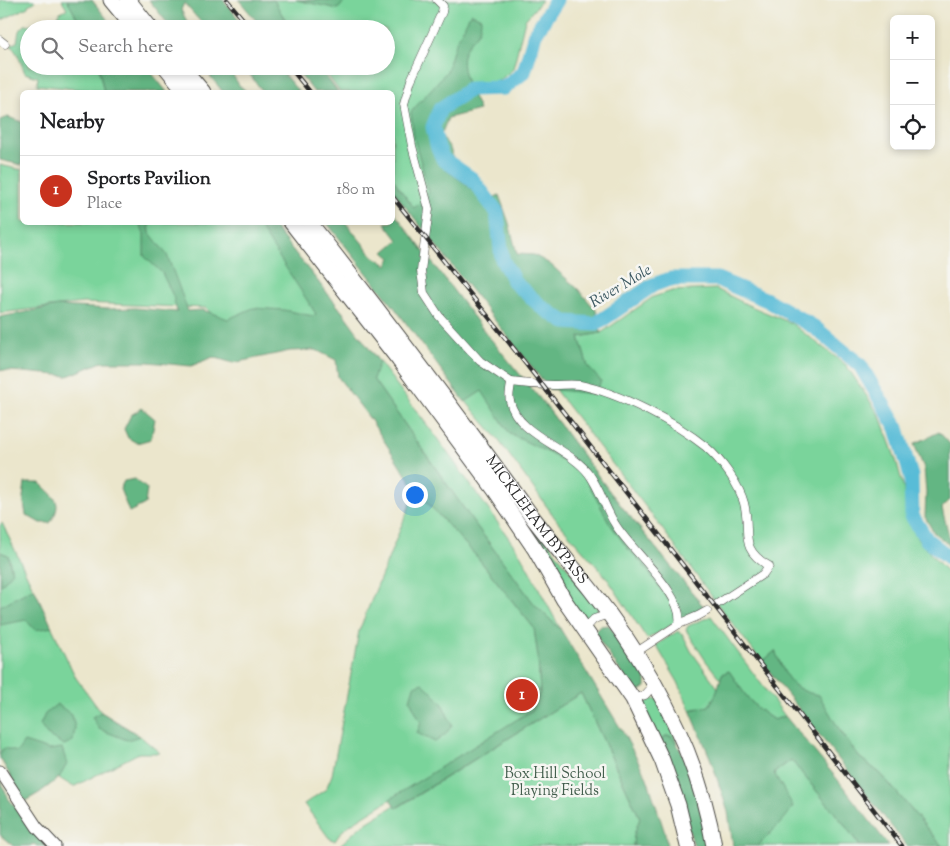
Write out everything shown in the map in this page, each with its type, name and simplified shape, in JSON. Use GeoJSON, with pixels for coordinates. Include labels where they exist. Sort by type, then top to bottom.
{"type":"FeatureCollection","features":[{"type":"Feature","properties":{"kind":"highway"},"geometry":{"type":"LineString","coordinates":[[111,0],[127,20]]}},
{"type":"Feature","properties":{"kind":"highway"},"geometry":{"type":"LineString","coordinates":[[128,0],[144,20]]}},
{"type":"Feature","properties":{"kind":"highway"},"geometry":{"type":"LineString","coordinates":[[172,75],[184,90]]}},
{"type":"Feature","properties":{"kind":"highway"},"geometry":{"type":"LineString","coordinates":[[189,75],[201,90]]}},
{"type":"Feature","properties":{"kind":"highway","name":"MICKLEHAM BYPASS"},"geometry":{"type":"LineString","coordinates":[[293,225],[399,360],[495,490],[535,549],[564,600],[632,699],[647,726],[665,770],[678,805],[688,846]]}},
{"type":"Feature","properties":{"kind":"highway","name":"MICKLEHAM BYPASS"},"geometry":{"type":"LineString","coordinates":[[310,225],[413,356],[544,533],[609,614],[635,653],[655,684],[676,725],[698,780],[710,820],[714,846]]}},
{"type":"Feature","properties":{"kind":"main road"},"geometry":{"type":"LineString","coordinates":[[0,770],[36,827],[55,846]]}},
{"type":"Feature","properties":{"kind":"street"},"geometry":{"type":"LineString","coordinates":[[437,0],[442,6],[442,12],[411,80],[404,104],[412,146],[429,209],[421,271],[424,293],[439,316],[480,361],[511,382],[529,385],[577,385],[599,390],[672,424],[707,448],[730,474],[744,503],[750,551],[758,560],[769,566],[763,574],[717,604]]}},
{"type":"Feature","properties":{"kind":"street"},"geometry":{"type":"LineString","coordinates":[[511,382],[509,400],[516,416],[528,428],[568,455],[588,473],[619,530],[628,543],[644,558],[672,596],[681,616],[679,624]]}},
{"type":"Feature","properties":{"kind":"street"},"geometry":{"type":"LineString","coordinates":[[635,653],[679,624],[707,611]]}},
{"type":"Feature","properties":{"kind":"street"},"geometry":{"type":"LineString","coordinates":[[584,630],[594,619],[609,614]]}},
{"type":"Feature","properties":{"kind":"street"},"geometry":{"type":"LineString","coordinates":[[632,699],[645,694],[655,684]]}},
{"type":"Feature","properties":{"kind":"green space"},"geometry":{"type":"Polygon","coordinates":[[[0,0],[34,0],[35,2],[2,20],[0,18],[0,0]]]}},
{"type":"Feature","properties":{"kind":"green space"},"geometry":{"type":"Polygon","coordinates":[[[62,0],[67,0],[78,20],[56,20],[61,11],[67,9],[62,0]]]}},
{"type":"Feature","properties":{"kind":"green space"},"geometry":{"type":"Polygon","coordinates":[[[67,0],[92,0],[108,20],[78,20],[67,0]]]}},
{"type":"Feature","properties":{"kind":"green space"},"geometry":{"type":"Polygon","coordinates":[[[149,0],[223,0],[240,20],[199,20],[184,3],[181,10],[186,20],[165,20],[149,0]]]}},
{"type":"Feature","properties":{"kind":"green space"},"geometry":{"type":"Polygon","coordinates":[[[239,0],[274,0],[285,20],[256,20],[239,0]]]}},
{"type":"Feature","properties":{"kind":"green space"},"geometry":{"type":"Polygon","coordinates":[[[270,0],[542,0],[525,20],[513,69],[499,81],[460,88],[431,112],[441,164],[463,186],[430,230],[408,203],[395,181],[395,90],[339,90],[328,75],[395,75],[395,20],[287,20],[270,0]]]}},
{"type":"Feature","properties":{"kind":"green space"},"geometry":{"type":"Polygon","coordinates":[[[296,0],[346,0],[338,9],[296,0]]]}},
{"type":"Feature","properties":{"kind":"green space"},"geometry":{"type":"Polygon","coordinates":[[[471,13],[481,18],[480,28],[466,48],[462,63],[463,71],[479,110],[448,118],[441,135],[450,148],[453,158],[446,170],[466,184],[483,203],[499,195],[517,254],[534,255],[550,264],[578,289],[596,310],[601,333],[579,337],[588,367],[601,381],[595,394],[549,389],[395,194],[395,182],[414,208],[429,192],[414,138],[411,112],[447,71],[455,44],[471,13]]]}},
{"type":"Feature","properties":{"kind":"green space"},"geometry":{"type":"Polygon","coordinates":[[[19,31],[20,60],[11,45],[17,42],[19,31]]]}},
{"type":"Feature","properties":{"kind":"green space"},"geometry":{"type":"Polygon","coordinates":[[[32,75],[100,75],[104,90],[37,85],[38,77],[32,75]]]}},
{"type":"Feature","properties":{"kind":"green space"},"geometry":{"type":"Polygon","coordinates":[[[100,75],[153,75],[165,90],[104,90],[100,75]]]}},
{"type":"Feature","properties":{"kind":"green space"},"geometry":{"type":"Polygon","coordinates":[[[209,75],[233,75],[245,90],[221,90],[209,75]]]}},
{"type":"Feature","properties":{"kind":"green space"},"geometry":{"type":"Polygon","coordinates":[[[250,75],[285,75],[297,90],[262,90],[250,75]]]}},
{"type":"Feature","properties":{"kind":"green space"},"geometry":{"type":"Polygon","coordinates":[[[300,75],[325,75],[336,90],[312,90],[300,75]]]}},
{"type":"Feature","properties":{"kind":"green space"},"geometry":{"type":"Polygon","coordinates":[[[8,117],[20,121],[20,165],[0,160],[0,120],[8,117]]]}},
{"type":"Feature","properties":{"kind":"green space"},"geometry":{"type":"Polygon","coordinates":[[[0,165],[20,170],[20,225],[273,225],[344,314],[229,347],[207,308],[83,303],[0,313],[0,165]]]}},
{"type":"Feature","properties":{"kind":"green space"},"geometry":{"type":"Polygon","coordinates":[[[395,214],[485,332],[546,406],[610,492],[704,607],[686,616],[671,603],[610,524],[583,474],[547,452],[510,434],[482,391],[465,402],[394,307],[329,225],[348,225],[373,256],[387,265],[391,258],[384,252],[398,240],[387,225],[395,225],[395,214]]]}},
{"type":"Feature","properties":{"kind":"green space"},"geometry":{"type":"Polygon","coordinates":[[[140,225],[149,225],[150,233],[167,255],[188,311],[203,310],[228,319],[253,308],[284,310],[313,316],[316,314],[258,225],[273,225],[344,314],[379,362],[373,379],[472,520],[535,605],[561,630],[624,734],[647,778],[665,833],[667,846],[633,846],[634,835],[640,818],[581,693],[396,808],[390,799],[532,710],[540,692],[538,657],[534,628],[478,558],[416,490],[370,419],[338,377],[336,360],[316,350],[290,351],[233,363],[213,357],[191,366],[148,362],[102,362],[68,376],[0,370],[0,317],[58,306],[110,309],[135,308],[177,312],[173,296],[162,273],[144,256],[144,234],[140,225]]]}},
{"type":"Feature","properties":{"kind":"green space"},"geometry":{"type":"Polygon","coordinates":[[[716,289],[791,323],[846,365],[880,416],[904,489],[906,515],[918,540],[950,575],[950,846],[942,846],[881,774],[859,757],[839,729],[806,693],[788,681],[775,652],[762,662],[546,378],[588,367],[579,337],[601,333],[653,297],[672,291],[716,289]]]}},
{"type":"Feature","properties":{"kind":"green space"},"geometry":{"type":"Polygon","coordinates":[[[459,347],[546,406],[610,492],[704,607],[647,639],[607,578],[558,522],[494,434],[455,389],[459,347]]]}},
{"type":"Feature","properties":{"kind":"green space"},"geometry":{"type":"Polygon","coordinates":[[[371,351],[434,434],[521,555],[561,630],[535,605],[472,520],[373,379],[371,351]]]}},
{"type":"Feature","properties":{"kind":"green space"},"geometry":{"type":"Polygon","coordinates":[[[142,408],[155,419],[151,439],[137,443],[128,438],[124,429],[131,415],[142,408]]]}},
{"type":"Feature","properties":{"kind":"green space"},"geometry":{"type":"Polygon","coordinates":[[[449,411],[598,608],[597,612],[586,620],[582,620],[449,411]]]}},
{"type":"Feature","properties":{"kind":"green space"},"geometry":{"type":"Polygon","coordinates":[[[939,432],[950,444],[950,500],[942,508],[950,545],[934,533],[925,517],[926,492],[924,468],[914,444],[939,432]]]}},
{"type":"Feature","properties":{"kind":"green space"},"geometry":{"type":"Polygon","coordinates":[[[135,479],[147,489],[145,504],[129,512],[120,489],[124,481],[135,479]]]}},
{"type":"Feature","properties":{"kind":"green space"},"geometry":{"type":"Polygon","coordinates":[[[25,483],[40,483],[56,501],[56,510],[50,523],[40,523],[26,515],[23,497],[25,483]]]}},
{"type":"Feature","properties":{"kind":"green space"},"geometry":{"type":"Polygon","coordinates":[[[416,490],[478,558],[534,628],[540,692],[533,710],[351,824],[341,832],[335,841],[329,838],[304,804],[326,789],[332,775],[359,631],[416,490]]]}},
{"type":"Feature","properties":{"kind":"green space"},"geometry":{"type":"Polygon","coordinates":[[[2,523],[76,678],[101,712],[140,736],[160,753],[139,753],[75,786],[59,778],[25,801],[0,758],[0,586],[12,573],[8,555],[0,552],[0,525],[2,523]]]}},
{"type":"Feature","properties":{"kind":"green space"},"geometry":{"type":"Polygon","coordinates":[[[0,552],[8,555],[12,573],[0,586],[0,552]]]}},
{"type":"Feature","properties":{"kind":"green space"},"geometry":{"type":"Polygon","coordinates":[[[34,588],[52,627],[35,630],[26,620],[0,625],[0,606],[34,588]]]}},
{"type":"Feature","properties":{"kind":"green space"},"geometry":{"type":"Polygon","coordinates":[[[711,616],[785,716],[774,720],[766,715],[748,699],[729,671],[722,674],[721,680],[706,661],[686,630],[688,626],[711,616]]]}},
{"type":"Feature","properties":{"kind":"green space"},"geometry":{"type":"Polygon","coordinates":[[[609,625],[646,679],[646,687],[639,692],[634,691],[597,637],[595,631],[600,626],[609,625]]]}},
{"type":"Feature","properties":{"kind":"green space"},"geometry":{"type":"Polygon","coordinates":[[[678,631],[683,635],[691,651],[718,688],[709,706],[690,710],[678,682],[656,645],[678,631]]]}},
{"type":"Feature","properties":{"kind":"green space"},"geometry":{"type":"Polygon","coordinates":[[[775,651],[782,668],[790,680],[801,690],[819,695],[839,729],[859,757],[881,774],[942,846],[907,846],[762,662],[775,651]]]}},
{"type":"Feature","properties":{"kind":"green space"},"geometry":{"type":"Polygon","coordinates":[[[729,671],[748,698],[759,709],[774,720],[785,716],[889,846],[860,846],[791,760],[774,773],[793,806],[790,812],[758,846],[733,846],[728,812],[711,760],[690,710],[709,706],[716,694],[722,674],[729,671]]]}},
{"type":"Feature","properties":{"kind":"green space"},"geometry":{"type":"Polygon","coordinates":[[[423,683],[442,703],[452,725],[445,735],[435,742],[417,733],[421,723],[410,700],[414,686],[423,683]]]}},
{"type":"Feature","properties":{"kind":"green space","name":"Box Hill School Playing Fields"},"geometry":{"type":"Polygon","coordinates":[[[581,693],[640,818],[634,835],[633,846],[339,846],[360,827],[395,805],[397,808],[581,693]]]}},
{"type":"Feature","properties":{"kind":"green space"},"geometry":{"type":"Polygon","coordinates":[[[652,699],[658,699],[678,744],[661,742],[640,708],[644,703],[652,699]]]}},
{"type":"Feature","properties":{"kind":"green space"},"geometry":{"type":"Polygon","coordinates":[[[57,704],[72,715],[75,728],[73,741],[64,745],[47,735],[40,725],[45,714],[57,704]]]}},
{"type":"Feature","properties":{"kind":"green space"},"geometry":{"type":"Polygon","coordinates":[[[101,712],[140,736],[127,740],[99,729],[92,717],[101,712]]]}},
{"type":"Feature","properties":{"kind":"green space"},"geometry":{"type":"Polygon","coordinates":[[[665,736],[671,736],[679,747],[691,773],[710,846],[694,846],[661,742],[665,736]]]}},
{"type":"Feature","properties":{"kind":"green space"},"geometry":{"type":"Polygon","coordinates":[[[24,742],[49,750],[62,748],[67,764],[59,778],[25,801],[0,758],[0,753],[4,748],[17,752],[24,742]]]}},
{"type":"Feature","properties":{"kind":"green space"},"geometry":{"type":"Polygon","coordinates":[[[791,760],[860,846],[758,846],[770,832],[774,773],[791,760]]]}},
{"type":"Feature","properties":{"kind":"green space"},"geometry":{"type":"Polygon","coordinates":[[[0,780],[8,798],[47,846],[37,846],[34,844],[29,846],[13,846],[0,835],[0,780]]]}},
{"type":"Feature","properties":{"kind":"waterway","name":"River Mole"},"geometry":{"type":"LineString","coordinates":[[556,0],[535,34],[524,72],[504,88],[470,89],[440,109],[433,127],[437,145],[443,159],[472,179],[497,212],[502,259],[515,283],[543,308],[565,322],[596,324],[653,285],[670,279],[717,279],[767,300],[814,327],[860,365],[897,428],[911,476],[912,516],[927,540],[950,558]]}},
{"type":"Feature","properties":{"kind":"railway"},"geometry":{"type":"LineString","coordinates":[[227,0],[244,20]]}},
{"type":"Feature","properties":{"kind":"railway"},"geometry":{"type":"LineString","coordinates":[[296,75],[308,90]]}},
{"type":"Feature","properties":{"kind":"railway"},"geometry":{"type":"LineString","coordinates":[[395,200],[522,359],[902,846]]}},
{"type":"Feature","properties":{"kind":"place","name":"Sports Pavilion"},"geometry":{"type":"Point","coordinates":[522,695]}}]}
